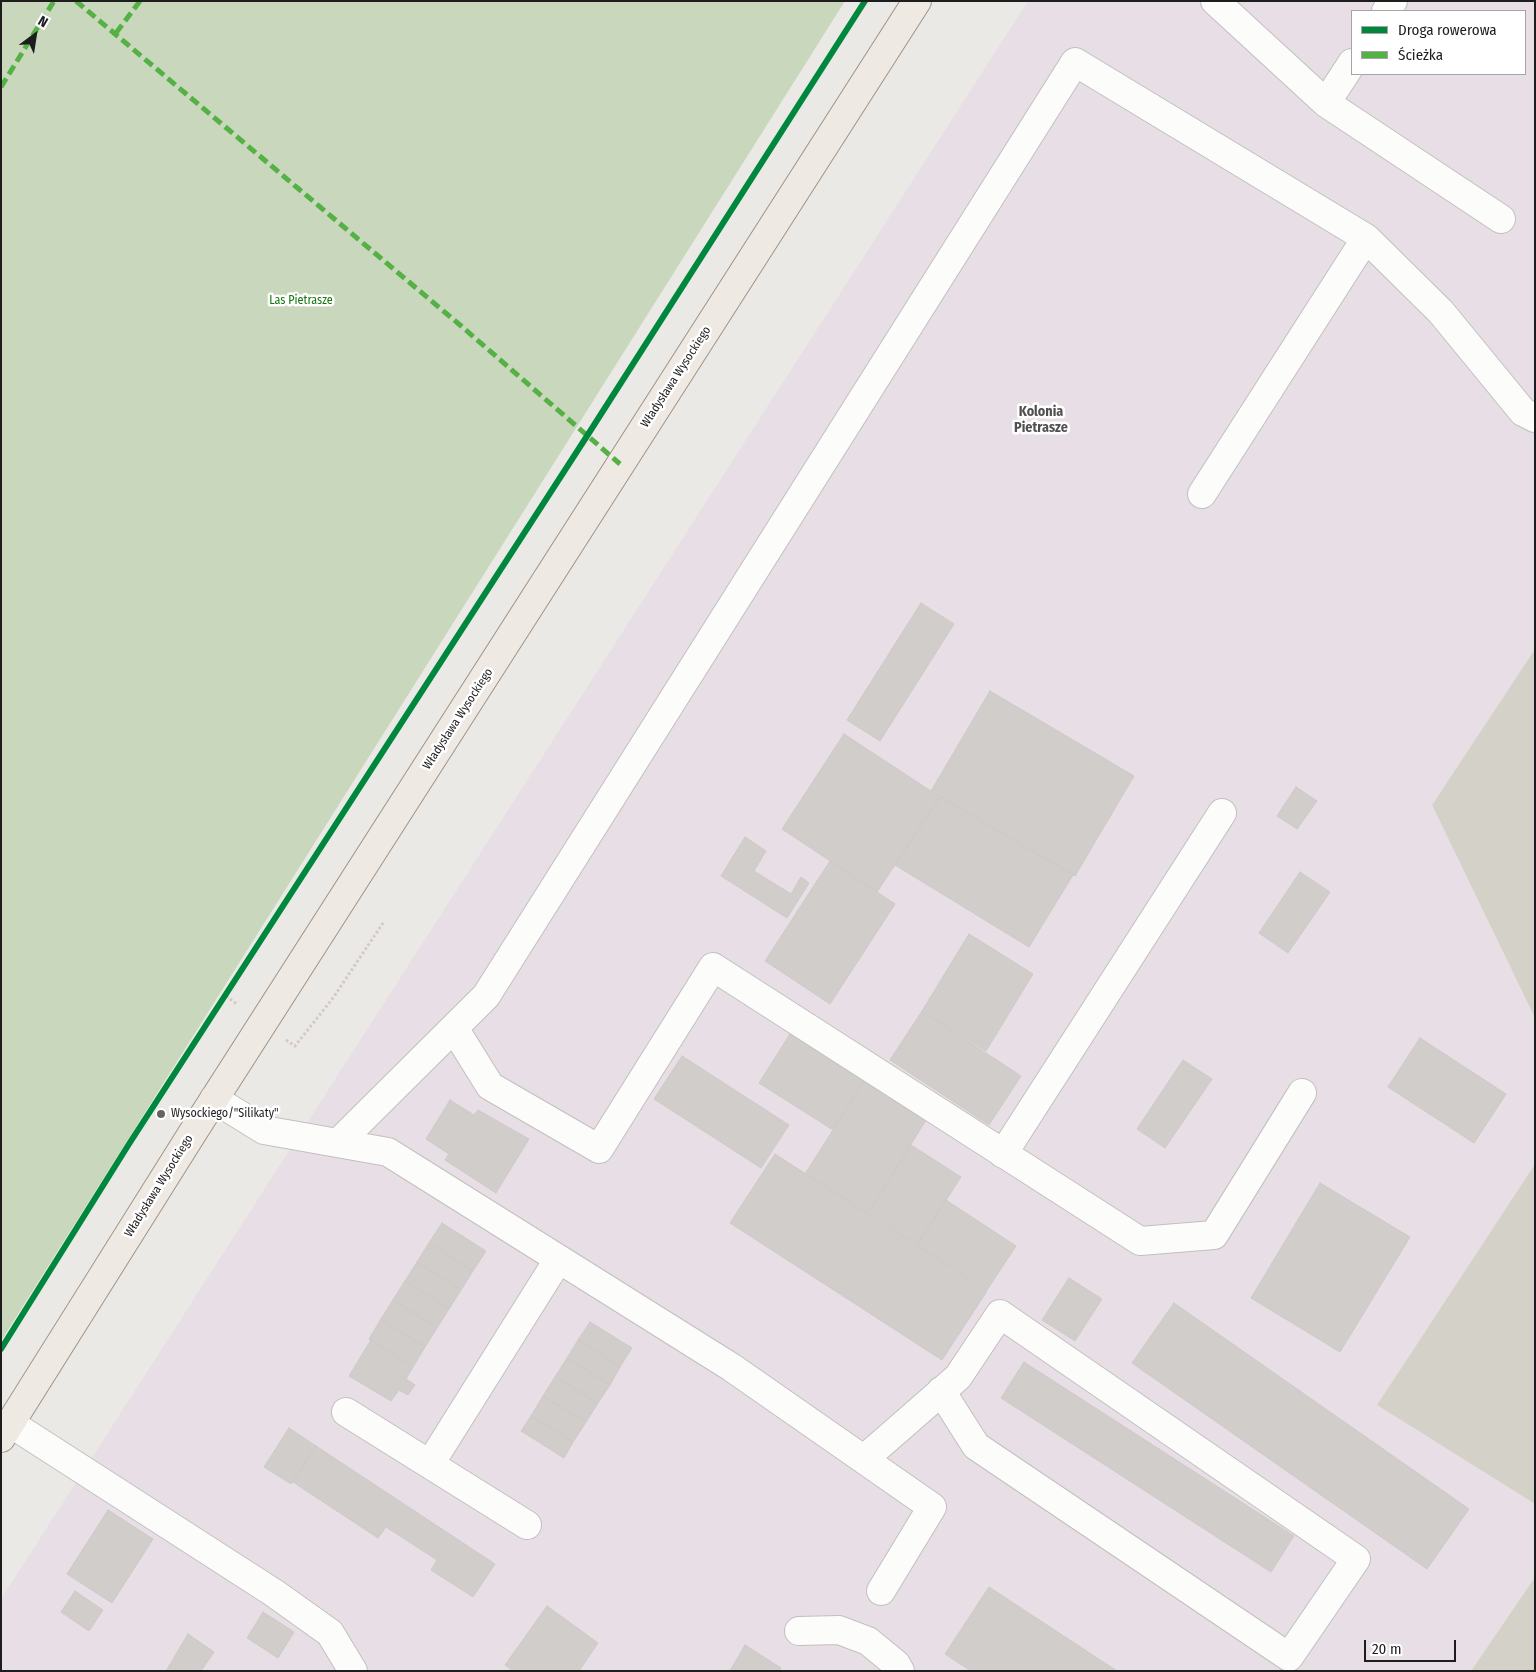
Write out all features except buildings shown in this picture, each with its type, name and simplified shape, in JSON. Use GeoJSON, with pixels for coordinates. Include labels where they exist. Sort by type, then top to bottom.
{"type":"FeatureCollection","features":[{"type":"Feature","properties":{"kind":"main road","name":"Władysława Wysockiego"},"geometry":{"type":"LineString","coordinates":[[6,1430],[214,1099],[917,1]]}},
{"type":"Feature","properties":{"kind":"lane"},"geometry":{"type":"LineString","coordinates":[[1215,1],[1326,103],[1501,219]]}},
{"type":"Feature","properties":{"kind":"lane"},"geometry":{"type":"LineString","coordinates":[[338,1143],[486,996],[1075,62],[1366,238],[1441,312],[1523,412],[1535,418]]}},
{"type":"Feature","properties":{"kind":"lane"},"geometry":{"type":"LineString","coordinates":[[1326,103],[1351,65]]}},
{"type":"Feature","properties":{"kind":"lane"},"geometry":{"type":"LineString","coordinates":[[1202,494],[1366,238]]}},
{"type":"Feature","properties":{"kind":"lane"},"geometry":{"type":"LineString","coordinates":[[1004,1154],[1222,812]]}},
{"type":"Feature","properties":{"kind":"lane"},"geometry":{"type":"LineString","coordinates":[[454,1028],[490,1086],[600,1149],[713,967],[1140,1241],[1214,1235],[1302,1093]]}},
{"type":"Feature","properties":{"kind":"lane"},"geometry":{"type":"LineString","coordinates":[[214,1099],[264,1130],[388,1152],[731,1367],[932,1507],[881,1591]]}},
{"type":"Feature","properties":{"kind":"lane"},"geometry":{"type":"LineString","coordinates":[[430,1464],[558,1260]]}},
{"type":"Feature","properties":{"kind":"lane"},"geometry":{"type":"LineString","coordinates":[[864,1459],[958,1377],[1000,1314],[1356,1559],[1289,1657],[976,1446],[941,1392]]}},
{"type":"Feature","properties":{"kind":"lane"},"geometry":{"type":"LineString","coordinates":[[346,1412],[527,1525]]}},
{"type":"Feature","properties":{"kind":"lane"},"geometry":{"type":"LineString","coordinates":[[6,1430],[274,1593],[330,1633],[354,1671]]}},
{"type":"Feature","properties":{"kind":"lane"},"geometry":{"type":"LineString","coordinates":[[799,1631],[839,1630],[868,1641],[896,1664],[900,1671]]}},
{"type":"Feature","properties":{"kind":"shaded area"},"geometry":{"type":"Polygon","coordinates":[[[1028,1],[1535,1],[1535,649],[1432,805],[1535,1018],[1535,1164],[1377,1405],[1535,1504],[1535,1577],[1471,1671],[1,1671],[1,1599],[1028,1]]]}},
{"type":"Feature","properties":{"kind":"shaded area"},"geometry":{"type":"Polygon","coordinates":[[[1535,649],[1535,1018],[1432,805],[1535,649]]]}},
{"type":"Feature","properties":{"kind":"shaded area"},"geometry":{"type":"Polygon","coordinates":[[[1535,1164],[1535,1504],[1377,1405],[1535,1164]]]}},
{"type":"Feature","properties":{"kind":"shaded area"},"geometry":{"type":"Polygon","coordinates":[[[1535,1577],[1535,1671],[1471,1671],[1535,1577]]]}},
{"type":"Feature","properties":{"kind":"green space","name":"Las Pietrasze"},"geometry":{"type":"Polygon","coordinates":[[[1,1],[845,1],[1,1341],[1,1]]]}},
{"type":"Feature","properties":{"kind":"marked path"},"geometry":{"type":"LineString","coordinates":[[1,87],[54,1]]}},
{"type":"Feature","properties":{"kind":"marked path"},"geometry":{"type":"LineString","coordinates":[[76,1],[460,325],[620,464]]}},
{"type":"Feature","properties":{"kind":"marked path"},"geometry":{"type":"LineString","coordinates":[[116,33],[140,1]]}},
{"type":"Feature","properties":{"kind":"cycle path"},"geometry":{"type":"LineString","coordinates":[[1,1349],[129,1144],[587,436],[865,1]]}},
{"type":"Feature","properties":{"kind":"place","name":"Wysockiego/\"Silikaty\""},"geometry":{"type":"Point","coordinates":[161,1114]}},
{"type":"Feature","properties":{"kind":"district","name":"Kolonia Pietrasze"},"geometry":{"type":"Point","coordinates":[1041,420]}}]}
